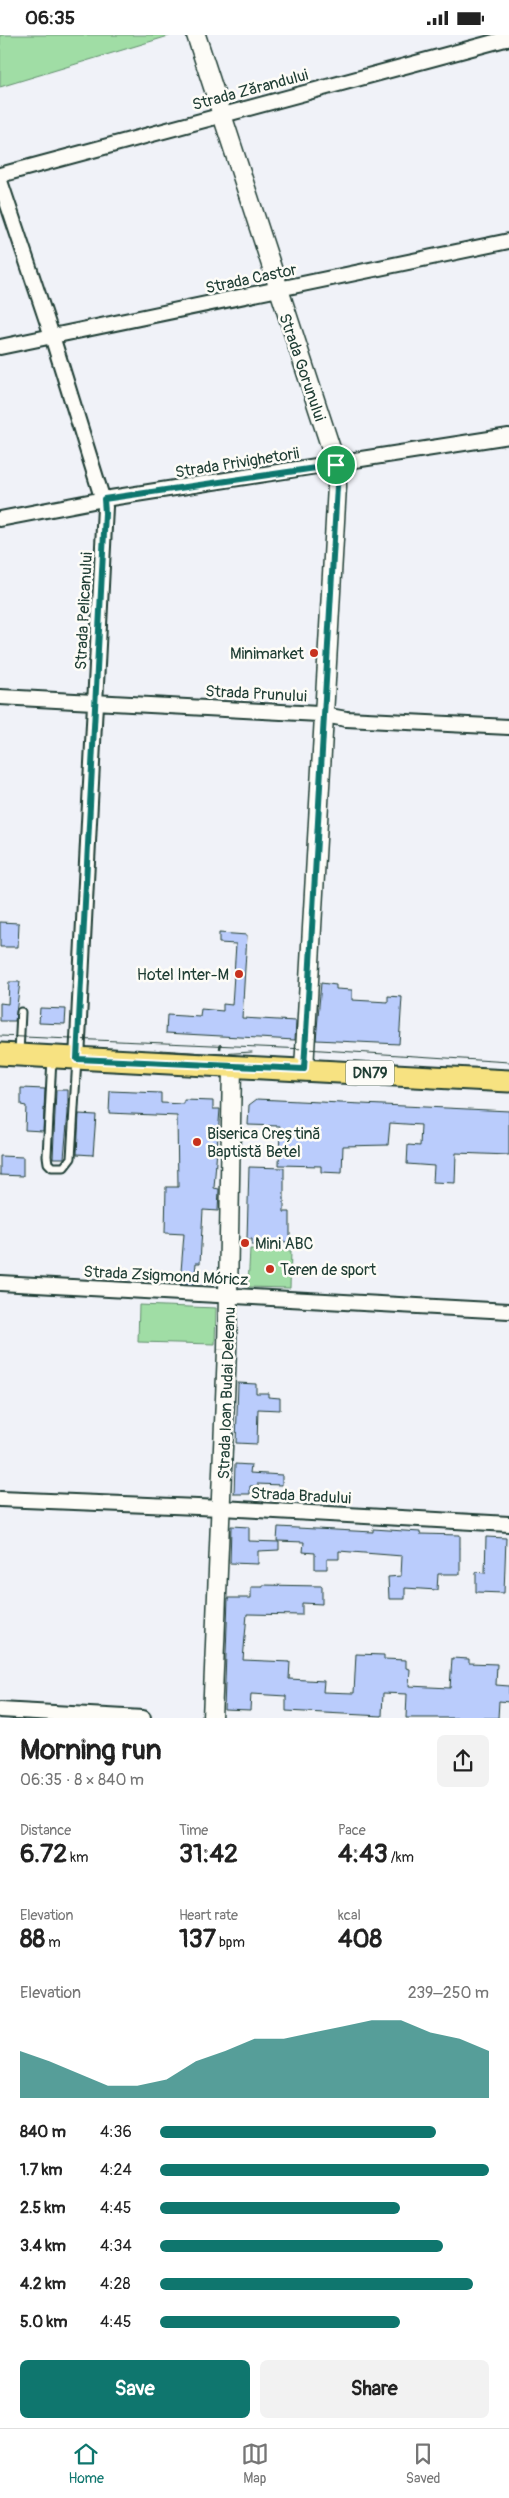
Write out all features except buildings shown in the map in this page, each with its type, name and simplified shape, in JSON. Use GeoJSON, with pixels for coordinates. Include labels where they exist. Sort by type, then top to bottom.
{"type":"FeatureCollection","features":[{"type":"Feature","properties":{"kind":"main road","name":"DN79"},"geometry":{"type":"LineString","coordinates":[[9,1055],[509,1081]]}},
{"type":"Feature","properties":{"kind":"street","name":"Strada Gorunului"},"geometry":{"type":"LineString","coordinates":[[196,35],[277,290],[336,465],[337,486],[326,715],[304,1069]]}},
{"type":"Feature","properties":{"kind":"street","name":"Strada Zărandului"},"geometry":{"type":"LineString","coordinates":[[0,175],[509,38]]}},
{"type":"Feature","properties":{"kind":"street","name":"Strada Pelicanului"},"geometry":{"type":"LineString","coordinates":[[0,181],[104,499],[105,513],[96,703],[77,1059]]}},
{"type":"Feature","properties":{"kind":"street","name":"Strada Castor"},"geometry":{"type":"LineString","coordinates":[[0,347],[509,241]]}},
{"type":"Feature","properties":{"kind":"street","name":"Strada Privighetorii"},"geometry":{"type":"LineString","coordinates":[[0,519],[104,499],[336,465],[509,436]]}},
{"type":"Feature","properties":{"kind":"street","name":"Strada Prunului"},"geometry":{"type":"LineString","coordinates":[[0,697],[326,715],[346,719],[509,727]]}},
{"type":"Feature","properties":{"kind":"street","name":"Strada Ioan Budai Deleanu"},"geometry":{"type":"LineString","coordinates":[[212,1718],[222,1508],[229,1296],[232,1067]]}},
{"type":"Feature","properties":{"kind":"street","name":"Strada Zsigmond Móricz"},"geometry":{"type":"LineString","coordinates":[[0,1283],[509,1311]]}},
{"type":"Feature","properties":{"kind":"street","name":"Strada Bradului"},"geometry":{"type":"LineString","coordinates":[[0,1499],[222,1508],[509,1525]]}},
{"type":"Feature","properties":{"kind":"street"},"geometry":{"type":"LineString","coordinates":[[0,1710],[143,1718]]}},
{"type":"Feature","properties":{"kind":"lane"},"geometry":{"type":"LineString","coordinates":[[9,1055],[21,1012]]}},
{"type":"Feature","properties":{"kind":"lane"},"geometry":{"type":"LineString","coordinates":[[52,1057],[47,1156],[48,1163],[52,1167],[64,1167],[71,1159],[77,1059]]}},
{"type":"Feature","properties":{"kind":"green space"},"geometry":{"type":"Polygon","coordinates":[[[0,35],[172,35],[0,87],[0,35]]]}},
{"type":"Feature","properties":{"kind":"green space","name":"Teren de sport"},"geometry":{"type":"Polygon","coordinates":[[[250,1249],[291,1251],[290,1288],[248,1287],[250,1249]]]}},
{"type":"Feature","properties":{"kind":"green space"},"geometry":{"type":"Polygon","coordinates":[[[139,1305],[216,1308],[215,1344],[138,1342],[139,1305]]]}},
{"type":"Feature","properties":{"kind":"tram line"},"geometry":{"type":"LineString","coordinates":[[0,1036],[306,1049],[509,1062]]}},
{"type":"Feature","properties":{"kind":"tram line"},"geometry":{"type":"LineString","coordinates":[[160,1050],[220,1054],[252,1052]]}},
{"type":"Feature","properties":{"kind":"place","name":"Minimarket"},"geometry":{"type":"Point","coordinates":[314,653]}},
{"type":"Feature","properties":{"kind":"place","name":"Hotel Inter-M"},"geometry":{"type":"Point","coordinates":[239,974]}},
{"type":"Feature","properties":{"kind":"place","name":"Biserica Creștină Baptistă Betel"},"geometry":{"type":"Point","coordinates":[197,1142]}},
{"type":"Feature","properties":{"kind":"place","name":"Mini ABC"},"geometry":{"type":"Point","coordinates":[245,1243]}},
{"type":"Feature","properties":{"kind":"place","name":"Teren de sport"},"geometry":{"type":"Point","coordinates":[270,1269]}},
{"type":"Feature","properties":{"kind":"route"},"geometry":{"type":"LineString","coordinates":[[336,465],[337,486],[326,715],[304,1069],[219,1067],[77,1059],[96,703],[105,513],[104,499],[336,465]]}}]}
